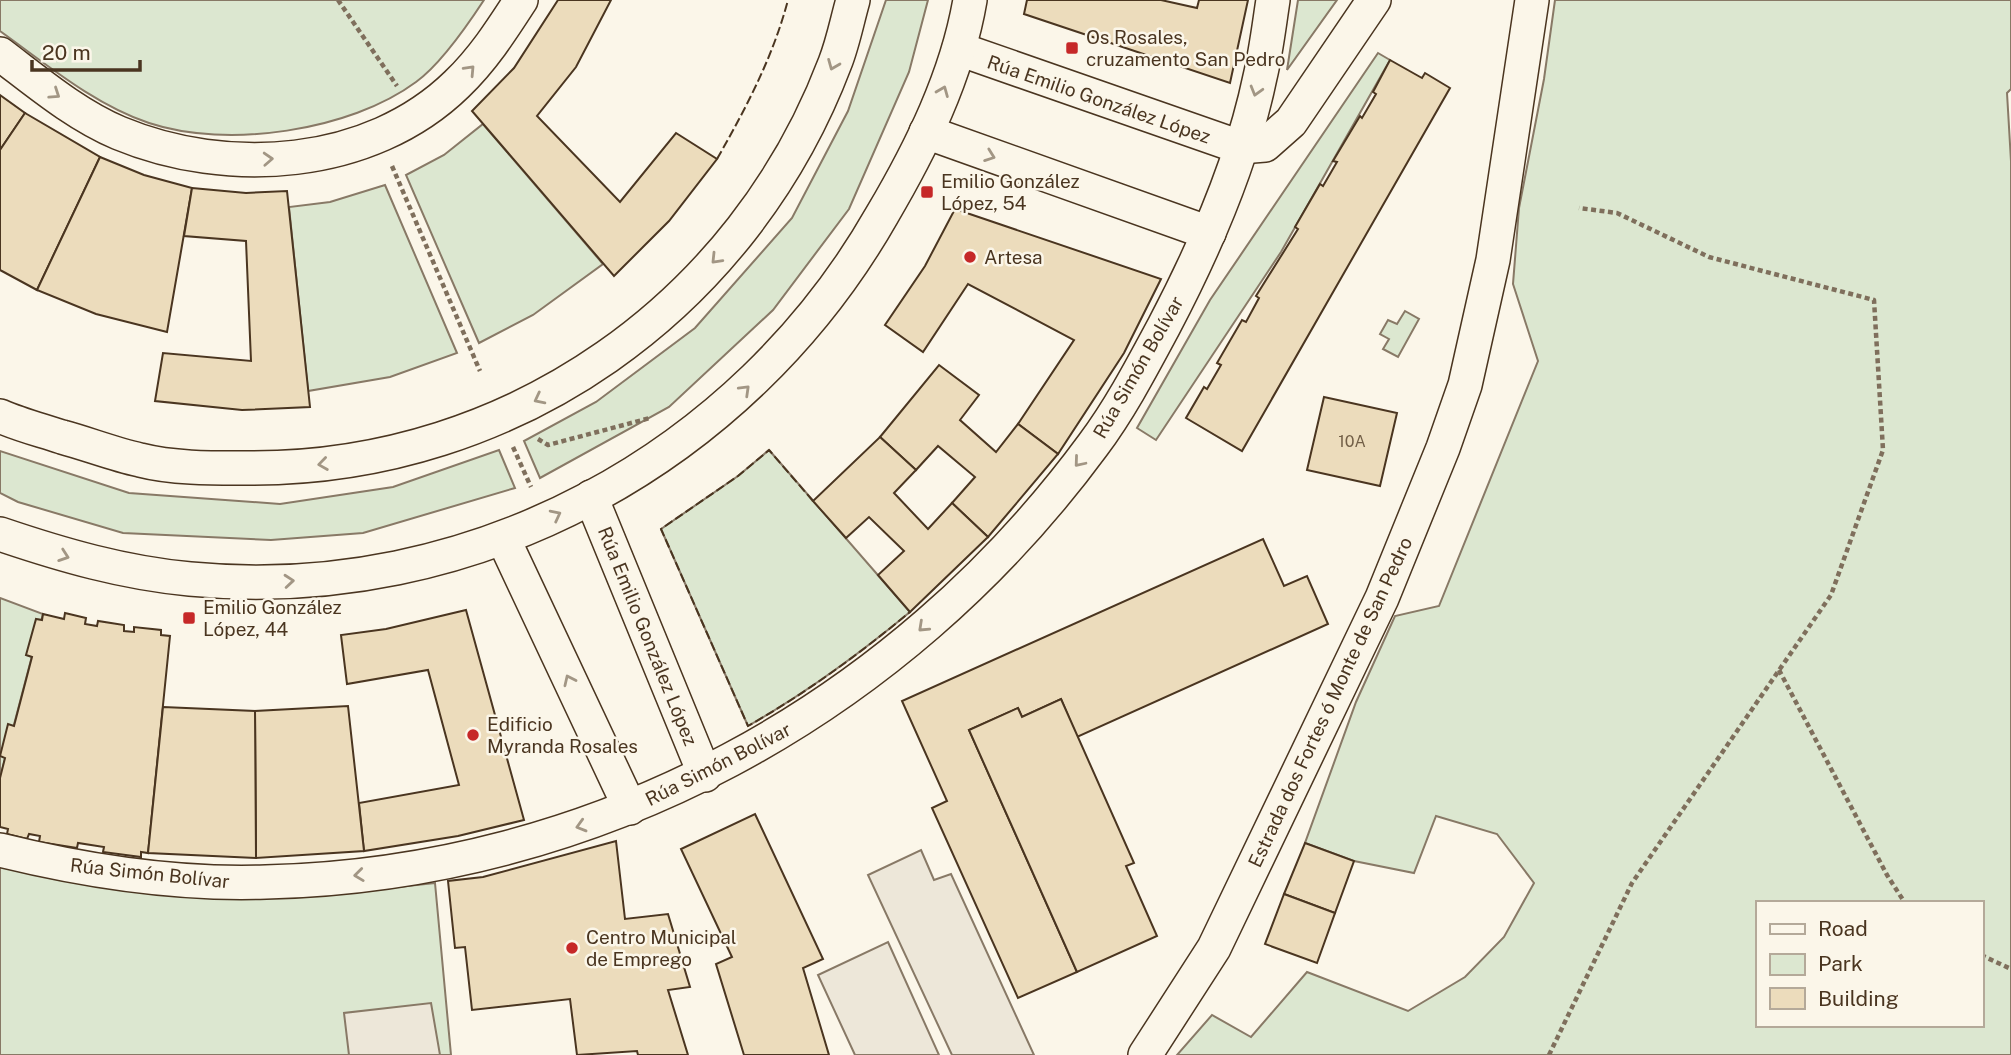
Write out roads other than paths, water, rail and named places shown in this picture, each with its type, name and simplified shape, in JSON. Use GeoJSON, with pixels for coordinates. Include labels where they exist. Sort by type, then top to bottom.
{"type":"FeatureCollection","features":[{"type":"Feature","properties":{"kind":"street"},"geometry":{"type":"LineString","coordinates":[[0,54],[54,95],[117,132],[176,153],[266,160],[322,154],[379,137],[418,113],[455,86],[490,49],[521,0]]}},
{"type":"Feature","properties":{"kind":"street"},"geometry":{"type":"LineString","coordinates":[[0,416],[142,461],[222,468],[298,468],[374,457],[437,442],[542,398],[596,367],[659,318],[731,243],[787,164],[835,63],[853,0]]}},
{"type":"Feature","properties":{"kind":"street"},"geometry":{"type":"LineString","coordinates":[[0,534],[77,560],[132,571],[191,580],[278,582],[363,574],[430,560],[503,538],[591,497],[680,444],[740,396],[798,338],[855,263],[904,178],[926,132],[959,49],[970,0]]}},
{"type":"Feature","properties":{"kind":"street","name":"Rúa Simón Bolívar"},"geometry":{"type":"LineString","coordinates":[[0,850],[50,862],[122,873],[264,883],[353,876],[462,860],[630,808],[705,775],[817,710],[908,641],[1005,552],[1094,444],[1142,368],[1209,233],[1240,147],[1260,78],[1273,0]]}},
{"type":"Feature","properties":{"kind":"street"},"geometry":{"type":"LineString","coordinates":[[1240,147],[1265,145],[1291,122],[1374,0]]}},
{"type":"Feature","properties":{"kind":"street","name":"Estrada dos Fortes ó Monte de San Pedro"},"geometry":{"type":"LineString","coordinates":[[1144,1055],[1214,948],[1376,611],[1444,448],[1465,386],[1493,260],[1532,0]]}},
{"type":"Feature","properties":{"kind":"street","name":"Rúa Emilio González López"},"geometry":{"type":"LineString","coordinates":[[959,49],[1240,147]]}},
{"type":"Feature","properties":{"kind":"street"},"geometry":{"type":"LineString","coordinates":[[926,132],[1209,233]]}},
{"type":"Feature","properties":{"kind":"street","name":"Rúa Emilio González López"},"geometry":{"type":"LineString","coordinates":[[591,497],[705,775]]}},
{"type":"Feature","properties":{"kind":"street"},"geometry":{"type":"LineString","coordinates":[[503,538],[630,808]]}},
{"type":"Feature","properties":{"kind":"place","name":"Os Rosales, cruzamento San Pedro"},"geometry":{"type":"Point","coordinates":[1072,48]}},
{"type":"Feature","properties":{"kind":"place","name":"Emilio González López, 54"},"geometry":{"type":"Point","coordinates":[927,192]}},
{"type":"Feature","properties":{"kind":"place","name":"Artesa"},"geometry":{"type":"Point","coordinates":[970,257]}},
{"type":"Feature","properties":{"kind":"place","name":"Emilio González López, 44"},"geometry":{"type":"Point","coordinates":[189,618]}},
{"type":"Feature","properties":{"kind":"place","name":"Edificio Myranda Rosales"},"geometry":{"type":"Point","coordinates":[473,735]}},
{"type":"Feature","properties":{"kind":"place","name":"Centro Municipal de Emprego"},"geometry":{"type":"Point","coordinates":[572,948]}}]}
